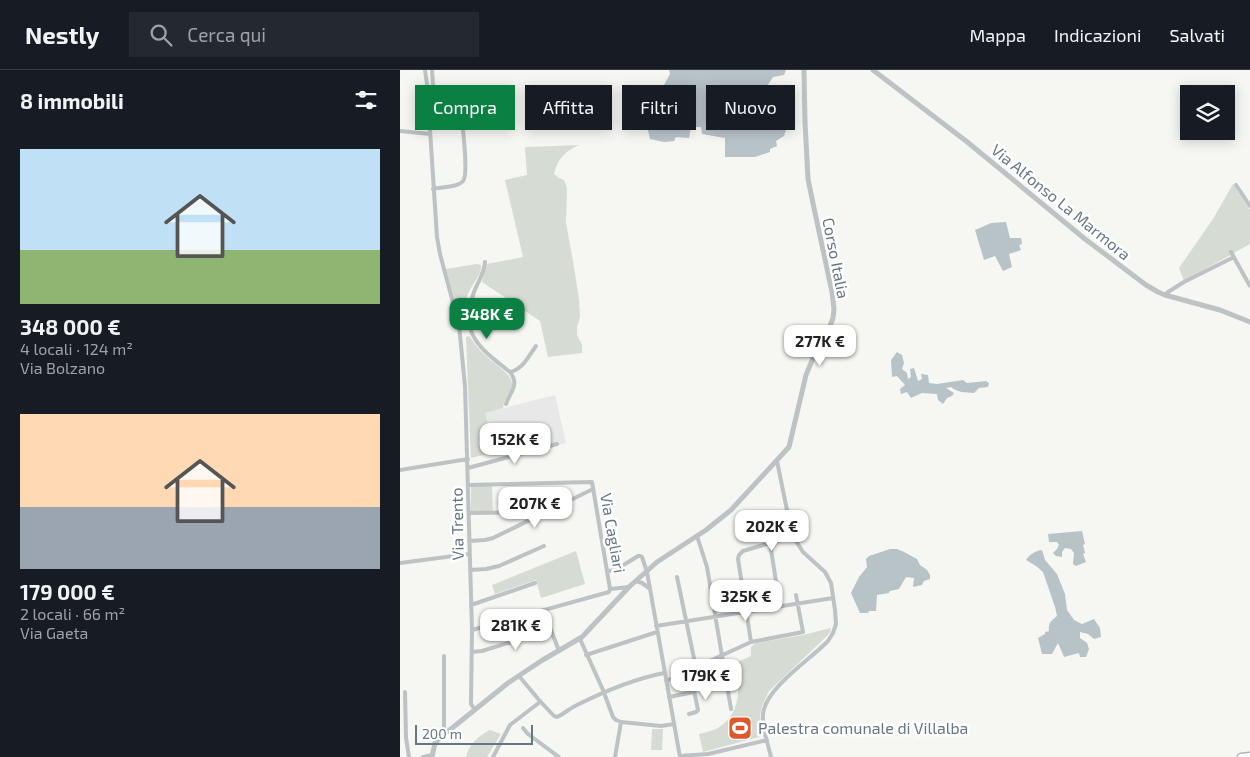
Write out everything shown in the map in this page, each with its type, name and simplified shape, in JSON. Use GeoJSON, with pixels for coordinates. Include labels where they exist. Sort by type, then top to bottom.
{"type":"FeatureCollection","features":[{"type":"Feature","properties":{"kind":"main road"},"geometry":{"type":"LineString","coordinates":[[1241,757],[1250,756]]}},
{"type":"Feature","properties":{"kind":"street","name":"Via Trento"},"geometry":{"type":"LineString","coordinates":[[425,70],[428,85]]}},
{"type":"Feature","properties":{"kind":"street"},"geometry":{"type":"LineString","coordinates":[[432,70],[433,85]]}},
{"type":"Feature","properties":{"kind":"street","name":"Corso Italia"},"geometry":{"type":"LineString","coordinates":[[432,756],[436,742],[444,734],[508,683],[580,639],[629,587],[660,559],[716,523],[731,510],[788,450],[806,375],[816,351],[830,326],[834,312],[832,292],[808,179],[804,70]]}},
{"type":"Feature","properties":{"kind":"street","name":"Via Alfonso La Marmora"},"geometry":{"type":"LineString","coordinates":[[873,70],[966,141],[1085,239],[1146,285],[1165,295],[1213,308],[1250,322]]}},
{"type":"Feature","properties":{"kind":"street","name":"Via Trento"},"geometry":{"type":"LineString","coordinates":[[430,130],[436,231],[461,334],[469,485],[472,630],[471,701],[475,710]]}},
{"type":"Feature","properties":{"kind":"street"},"geometry":{"type":"LineString","coordinates":[[433,189],[462,183],[465,178],[463,130]]}},
{"type":"Feature","properties":{"kind":"street"},"geometry":{"type":"LineString","coordinates":[[400,132],[430,134]]}},
{"type":"Feature","properties":{"kind":"street"},"geometry":{"type":"LineString","coordinates":[[1236,185],[1250,206]]}},
{"type":"Feature","properties":{"kind":"street"},"geometry":{"type":"LineString","coordinates":[[1231,252],[1250,286]]}},
{"type":"Feature","properties":{"kind":"street"},"geometry":{"type":"LineString","coordinates":[[1165,295],[1184,282],[1234,257]]}},
{"type":"Feature","properties":{"kind":"street"},"geometry":{"type":"LineString","coordinates":[[485,262],[483,274],[474,292],[470,306],[468,323],[470,331],[482,349],[510,372],[514,379],[514,385],[506,404]]}},
{"type":"Feature","properties":{"kind":"street"},"geometry":{"type":"LineString","coordinates":[[461,334],[470,331]]}},
{"type":"Feature","properties":{"kind":"street"},"geometry":{"type":"LineString","coordinates":[[510,372],[520,368],[536,346]]}},
{"type":"Feature","properties":{"kind":"street"},"geometry":{"type":"LineString","coordinates":[[468,468],[557,444]]}},
{"type":"Feature","properties":{"kind":"street"},"geometry":{"type":"LineString","coordinates":[[400,470],[468,459]]}},
{"type":"Feature","properties":{"kind":"street"},"geometry":{"type":"LineString","coordinates":[[771,757],[762,716],[766,702],[774,690],[826,644],[832,636],[836,622],[831,583],[827,575],[801,550],[794,536],[777,461]]}},
{"type":"Feature","properties":{"kind":"street","name":"Via Cagliari"},"geometry":{"type":"LineString","coordinates":[[469,485],[592,482],[610,591]]}},
{"type":"Feature","properties":{"kind":"street"},"geometry":{"type":"LineString","coordinates":[[469,541],[490,539],[593,489]]}},
{"type":"Feature","properties":{"kind":"street"},"geometry":{"type":"LineString","coordinates":[[469,513],[548,512]]}},
{"type":"Feature","properties":{"kind":"street"},"geometry":{"type":"LineString","coordinates":[[697,536],[706,567],[730,709]]}},
{"type":"Feature","properties":{"kind":"street"},"geometry":{"type":"LineString","coordinates":[[751,642],[738,559],[739,554],[794,536]]}},
{"type":"Feature","properties":{"kind":"street"},"geometry":{"type":"LineString","coordinates":[[770,543],[780,607]]}},
{"type":"Feature","properties":{"kind":"street"},"geometry":{"type":"LineString","coordinates":[[470,570],[499,566],[544,546]]}},
{"type":"Feature","properties":{"kind":"street"},"geometry":{"type":"LineString","coordinates":[[400,563],[470,554]]}},
{"type":"Feature","properties":{"kind":"street"},"geometry":{"type":"LineString","coordinates":[[607,572],[640,556],[642,558],[650,589],[680,757],[708,754],[767,740]]}},
{"type":"Feature","properties":{"kind":"street"},"geometry":{"type":"LineString","coordinates":[[676,577],[696,668]]}},
{"type":"Feature","properties":{"kind":"street"},"geometry":{"type":"LineString","coordinates":[[636,581],[650,589]]}},
{"type":"Feature","properties":{"kind":"street"},"geometry":{"type":"LineString","coordinates":[[471,605],[535,583]]}},
{"type":"Feature","properties":{"kind":"street"},"geometry":{"type":"LineString","coordinates":[[472,630],[629,587]]}},
{"type":"Feature","properties":{"kind":"street"},"geometry":{"type":"LineString","coordinates":[[610,591],[618,599]]}},
{"type":"Feature","properties":{"kind":"street"},"geometry":{"type":"LineString","coordinates":[[666,681],[751,642],[803,632],[796,595]]}},
{"type":"Feature","properties":{"kind":"street"},"geometry":{"type":"LineString","coordinates":[[656,626],[833,598]]}},
{"type":"Feature","properties":{"kind":"street"},"geometry":{"type":"LineString","coordinates":[[472,652],[482,651],[551,630],[560,651]]}},
{"type":"Feature","properties":{"kind":"street"},"geometry":{"type":"LineString","coordinates":[[586,655],[657,632]]}},
{"type":"Feature","properties":{"kind":"street"},"geometry":{"type":"LineString","coordinates":[[580,639],[616,720],[660,726],[674,724]]}},
{"type":"Feature","properties":{"kind":"street"},"geometry":{"type":"LineString","coordinates":[[444,656],[444,734]]}},
{"type":"Feature","properties":{"kind":"street"},"geometry":{"type":"LineString","coordinates":[[688,714],[695,713],[698,710],[690,670]]}},
{"type":"Feature","properties":{"kind":"street"},"geometry":{"type":"LineString","coordinates":[[519,676],[540,702],[557,717],[604,692],[639,679],[664,673]]}},
{"type":"Feature","properties":{"kind":"street"},"geometry":{"type":"LineString","coordinates":[[692,682],[725,676]]}},
{"type":"Feature","properties":{"kind":"street"},"geometry":{"type":"LineString","coordinates":[[405,692],[406,738],[410,757]]}},
{"type":"Feature","properties":{"kind":"street"},"geometry":{"type":"LineString","coordinates":[[669,697],[694,692]]}},
{"type":"Feature","properties":{"kind":"street"},"geometry":{"type":"LineString","coordinates":[[493,757],[510,725],[540,702]]}},
{"type":"Feature","properties":{"kind":"street"},"geometry":{"type":"LineString","coordinates":[[615,757],[621,722]]}},
{"type":"Feature","properties":{"kind":"street"},"geometry":{"type":"LineString","coordinates":[[523,728],[527,734],[559,757]]}},
{"type":"Feature","properties":{"kind":"street"},"geometry":{"type":"LineString","coordinates":[[423,757],[432,756]]}},
{"type":"Feature","properties":{"kind":"shaded area"},"geometry":{"type":"Polygon","coordinates":[[[669,70],[786,70],[784,75],[773,77],[768,85],[706,85],[706,130],[786,130],[784,136],[776,141],[777,146],[770,149],[770,152],[755,157],[725,157],[725,138],[702,134],[701,127],[696,127],[696,85],[664,85],[670,74],[669,70]]]}},
{"type":"Feature","properties":{"kind":"shaded area"},"geometry":{"type":"Polygon","coordinates":[[[648,130],[690,130],[689,138],[676,137],[674,141],[664,142],[650,139],[648,130]]]}},
{"type":"Feature","properties":{"kind":"shaded area"},"geometry":{"type":"Polygon","coordinates":[[[579,145],[563,156],[557,164],[554,174],[564,180],[567,188],[566,223],[579,299],[580,317],[577,335],[582,345],[582,353],[548,357],[540,321],[482,282],[487,264],[523,257],[505,180],[527,175],[525,147],[579,145]]]}},
{"type":"Feature","properties":{"kind":"shaded area"},"geometry":{"type":"Polygon","coordinates":[[[1233,184],[1250,210],[1250,244],[1184,281],[1179,268],[1213,219],[1233,184]]]}},
{"type":"Feature","properties":{"kind":"shaded area"},"geometry":{"type":"Polygon","coordinates":[[[1006,222],[1010,238],[1021,238],[1022,244],[1019,245],[1021,250],[1009,254],[1012,267],[1003,271],[995,256],[984,260],[975,230],[991,223],[1006,222]]]}},
{"type":"Feature","properties":{"kind":"shaded area"},"geometry":{"type":"Polygon","coordinates":[[[481,265],[480,272],[466,298],[464,322],[462,323],[446,269],[481,265]]]}},
{"type":"Feature","properties":{"kind":"shaded area"},"geometry":{"type":"Polygon","coordinates":[[[469,336],[482,352],[506,373],[512,382],[503,408],[485,413],[495,452],[471,458],[466,337],[469,336]]]}},
{"type":"Feature","properties":{"kind":"shaded area"},"geometry":{"type":"Polygon","coordinates":[[[897,352],[902,355],[904,363],[902,369],[907,373],[908,379],[911,377],[910,369],[914,368],[918,381],[922,379],[921,374],[928,375],[929,383],[937,384],[963,380],[967,383],[986,381],[989,383],[988,387],[979,388],[974,393],[959,391],[951,387],[946,388],[954,393],[943,404],[938,400],[937,394],[922,393],[911,398],[907,392],[901,394],[900,389],[905,385],[897,376],[892,377],[891,360],[897,352]]]}},
{"type":"Feature","properties":{"kind":"shaded area"},"geometry":{"type":"Polygon","coordinates":[[[555,395],[566,443],[519,456],[517,451],[511,453],[509,449],[495,452],[484,413],[555,395]]]}},
{"type":"Feature","properties":{"kind":"shaded area"},"geometry":{"type":"Polygon","coordinates":[[[471,486],[492,486],[493,511],[471,511],[471,486]]]}},
{"type":"Feature","properties":{"kind":"shaded area"},"geometry":{"type":"Polygon","coordinates":[[[1082,531],[1085,544],[1083,545],[1085,553],[1083,554],[1086,562],[1076,566],[1073,564],[1074,553],[1071,549],[1065,548],[1062,552],[1062,557],[1056,556],[1053,553],[1059,545],[1057,542],[1049,542],[1048,534],[1082,531]]]}},
{"type":"Feature","properties":{"kind":"shaded area"},"geometry":{"type":"Polygon","coordinates":[[[890,549],[897,549],[917,559],[920,565],[927,570],[930,579],[924,581],[922,585],[913,587],[914,578],[906,577],[899,589],[877,595],[876,611],[860,613],[851,593],[859,577],[867,567],[866,559],[869,556],[890,549]]]}},
{"type":"Feature","properties":{"kind":"shaded area"},"geometry":{"type":"Polygon","coordinates":[[[1042,550],[1045,560],[1057,574],[1065,594],[1067,610],[1074,620],[1082,624],[1094,619],[1100,628],[1101,637],[1094,639],[1088,634],[1080,632],[1080,638],[1087,643],[1089,649],[1086,657],[1080,657],[1079,653],[1064,657],[1058,643],[1052,654],[1042,654],[1038,638],[1049,631],[1050,622],[1057,616],[1043,572],[1026,560],[1033,553],[1042,550]]]}},
{"type":"Feature","properties":{"kind":"shaded area"},"geometry":{"type":"Polygon","coordinates":[[[576,551],[585,584],[541,598],[536,580],[495,594],[492,585],[576,551]]]}},
{"type":"Feature","properties":{"kind":"shaded area"},"geometry":{"type":"Polygon","coordinates":[[[831,628],[827,636],[769,691],[762,706],[760,716],[763,736],[703,752],[699,734],[714,730],[723,725],[731,716],[736,706],[738,685],[733,664],[751,656],[751,647],[756,643],[831,628]]]}},
{"type":"Feature","properties":{"kind":"shaded area"},"geometry":{"type":"Polygon","coordinates":[[[652,729],[663,729],[662,750],[651,750],[652,729]]]}},
{"type":"Feature","properties":{"kind":"shaded area"},"geometry":{"type":"Polygon","coordinates":[[[490,730],[501,734],[487,757],[466,757],[469,748],[475,741],[490,730]]]}},
{"type":"Feature","properties":{"kind":"place","name":"Palestra comunale di Villalba"},"geometry":{"type":"Point","coordinates":[740,728]}}]}
